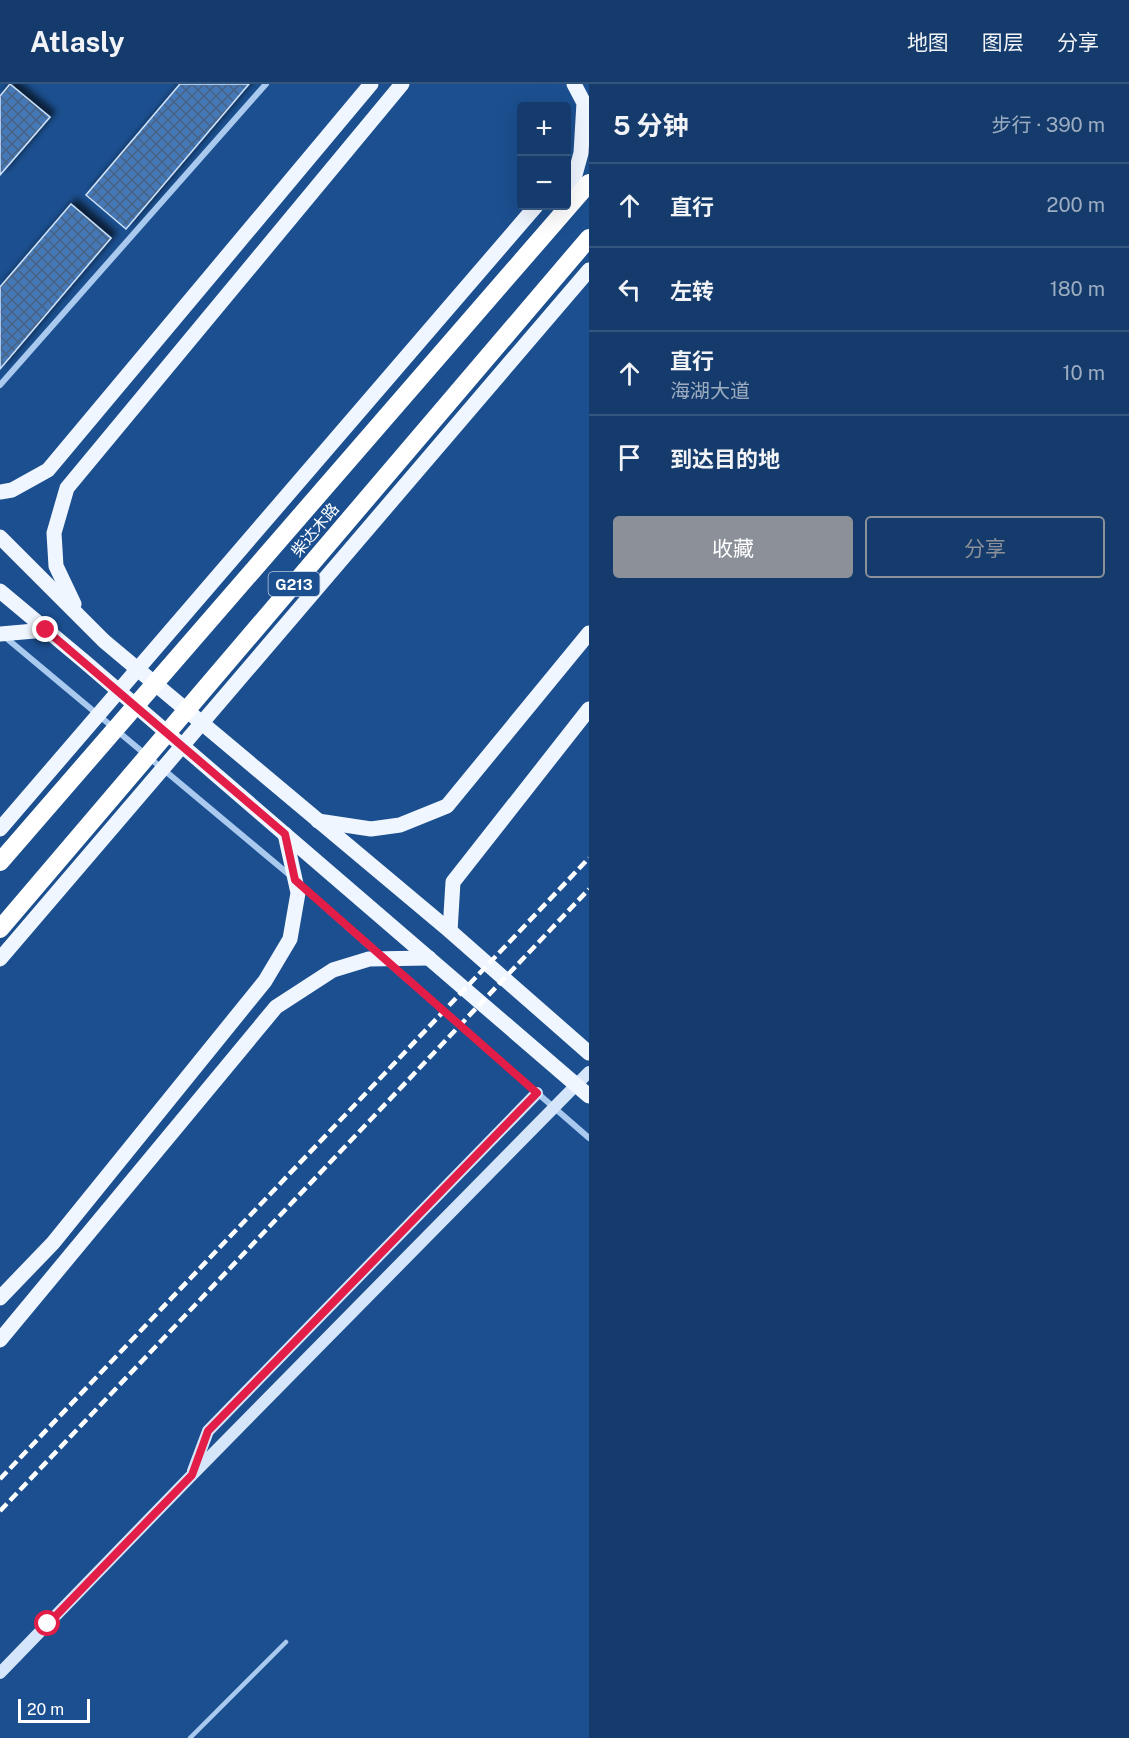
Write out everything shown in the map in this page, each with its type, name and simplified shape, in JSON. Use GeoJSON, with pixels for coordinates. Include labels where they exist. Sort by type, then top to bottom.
{"type":"FeatureCollection","features":[{"type":"Feature","properties":{"kind":"highway","name":"柴达木路"},"geometry":{"type":"LineString","coordinates":[[0,862],[589,183]]}},
{"type":"Feature","properties":{"kind":"highway","name":"柴达木路"},"geometry":{"type":"LineString","coordinates":[[0,929],[589,238]]}},
{"type":"Feature","properties":{"kind":"main road"},"geometry":{"type":"LineString","coordinates":[[0,492],[12,490],[48,470],[371,84]]}},
{"type":"Feature","properties":{"kind":"main road"},"geometry":{"type":"LineString","coordinates":[[104,641],[72,602],[56,566],[54,533],[67,488],[402,84]]}},
{"type":"Feature","properties":{"kind":"main road"},"geometry":{"type":"LineString","coordinates":[[565,211],[585,148],[584,103],[574,84]]}},
{"type":"Feature","properties":{"kind":"main road"},"geometry":{"type":"LineString","coordinates":[[571,165],[585,148]]}},
{"type":"Feature","properties":{"kind":"main road"},"geometry":{"type":"LineString","coordinates":[[0,829],[533,210]]}},
{"type":"Feature","properties":{"kind":"main road"},"geometry":{"type":"LineString","coordinates":[[0,959],[589,270]]}},
{"type":"Feature","properties":{"kind":"main road"},"geometry":{"type":"LineString","coordinates":[[0,537],[104,641],[450,931],[589,1053]]}},
{"type":"Feature","properties":{"kind":"main road"},"geometry":{"type":"LineString","coordinates":[[0,591],[589,1096]]}},
{"type":"Feature","properties":{"kind":"main road"},"geometry":{"type":"LineString","coordinates":[[0,633],[46,630]]}},
{"type":"Feature","properties":{"kind":"main road"},"geometry":{"type":"LineString","coordinates":[[317,821],[371,829],[400,825],[447,806],[589,633]]}},
{"type":"Feature","properties":{"kind":"main road"},"geometry":{"type":"LineString","coordinates":[[450,931],[453,882],[589,709]]}},
{"type":"Feature","properties":{"kind":"main road"},"geometry":{"type":"LineString","coordinates":[[0,1298],[53,1243],[265,981],[290,939],[298,893],[285,834]]}},
{"type":"Feature","properties":{"kind":"main road"},"geometry":{"type":"LineString","coordinates":[[0,1340],[276,1007],[333,970],[369,959],[429,958]]}},
{"type":"Feature","properties":{"kind":"main road"},"geometry":{"type":"LineString","coordinates":[[0,1673],[589,1072]]}},
{"type":"Feature","properties":{"kind":"main road"},"geometry":{"type":"LineString","coordinates":[[192,1475],[208,1431],[537,1093]]}},
{"type":"Feature","properties":{"kind":"street"},"geometry":{"type":"LineString","coordinates":[[0,385],[266,84]]}},
{"type":"Feature","properties":{"kind":"street"},"geometry":{"type":"LineString","coordinates":[[0,633],[295,880],[589,1138]]}},
{"type":"Feature","properties":{"kind":"lane"},"geometry":{"type":"LineString","coordinates":[[190,1738],[286,1642]]}},
{"type":"Feature","properties":{"kind":"building"},"geometry":{"type":"Polygon","coordinates":[[[10,84],[50,117],[0,175],[0,96],[10,84]]]}},
{"type":"Feature","properties":{"kind":"building"},"geometry":{"type":"Polygon","coordinates":[[[180,84],[249,84],[126,229],[86,195],[180,84]]]}},
{"type":"Feature","properties":{"kind":"building"},"geometry":{"type":"Polygon","coordinates":[[[71,204],[111,238],[0,369],[0,287],[71,204]]]}},
{"type":"Feature","properties":{"kind":"railway"},"geometry":{"type":"LineString","coordinates":[[0,1479],[589,858]]}},
{"type":"Feature","properties":{"kind":"railway"},"geometry":{"type":"LineString","coordinates":[[0,1511],[589,889]]}},
{"type":"Feature","properties":{"kind":"route"},"geometry":{"type":"LineString","coordinates":[[46,630],[285,834],[295,880],[537,1093],[208,1431],[192,1475],[48,1624]]}}]}
